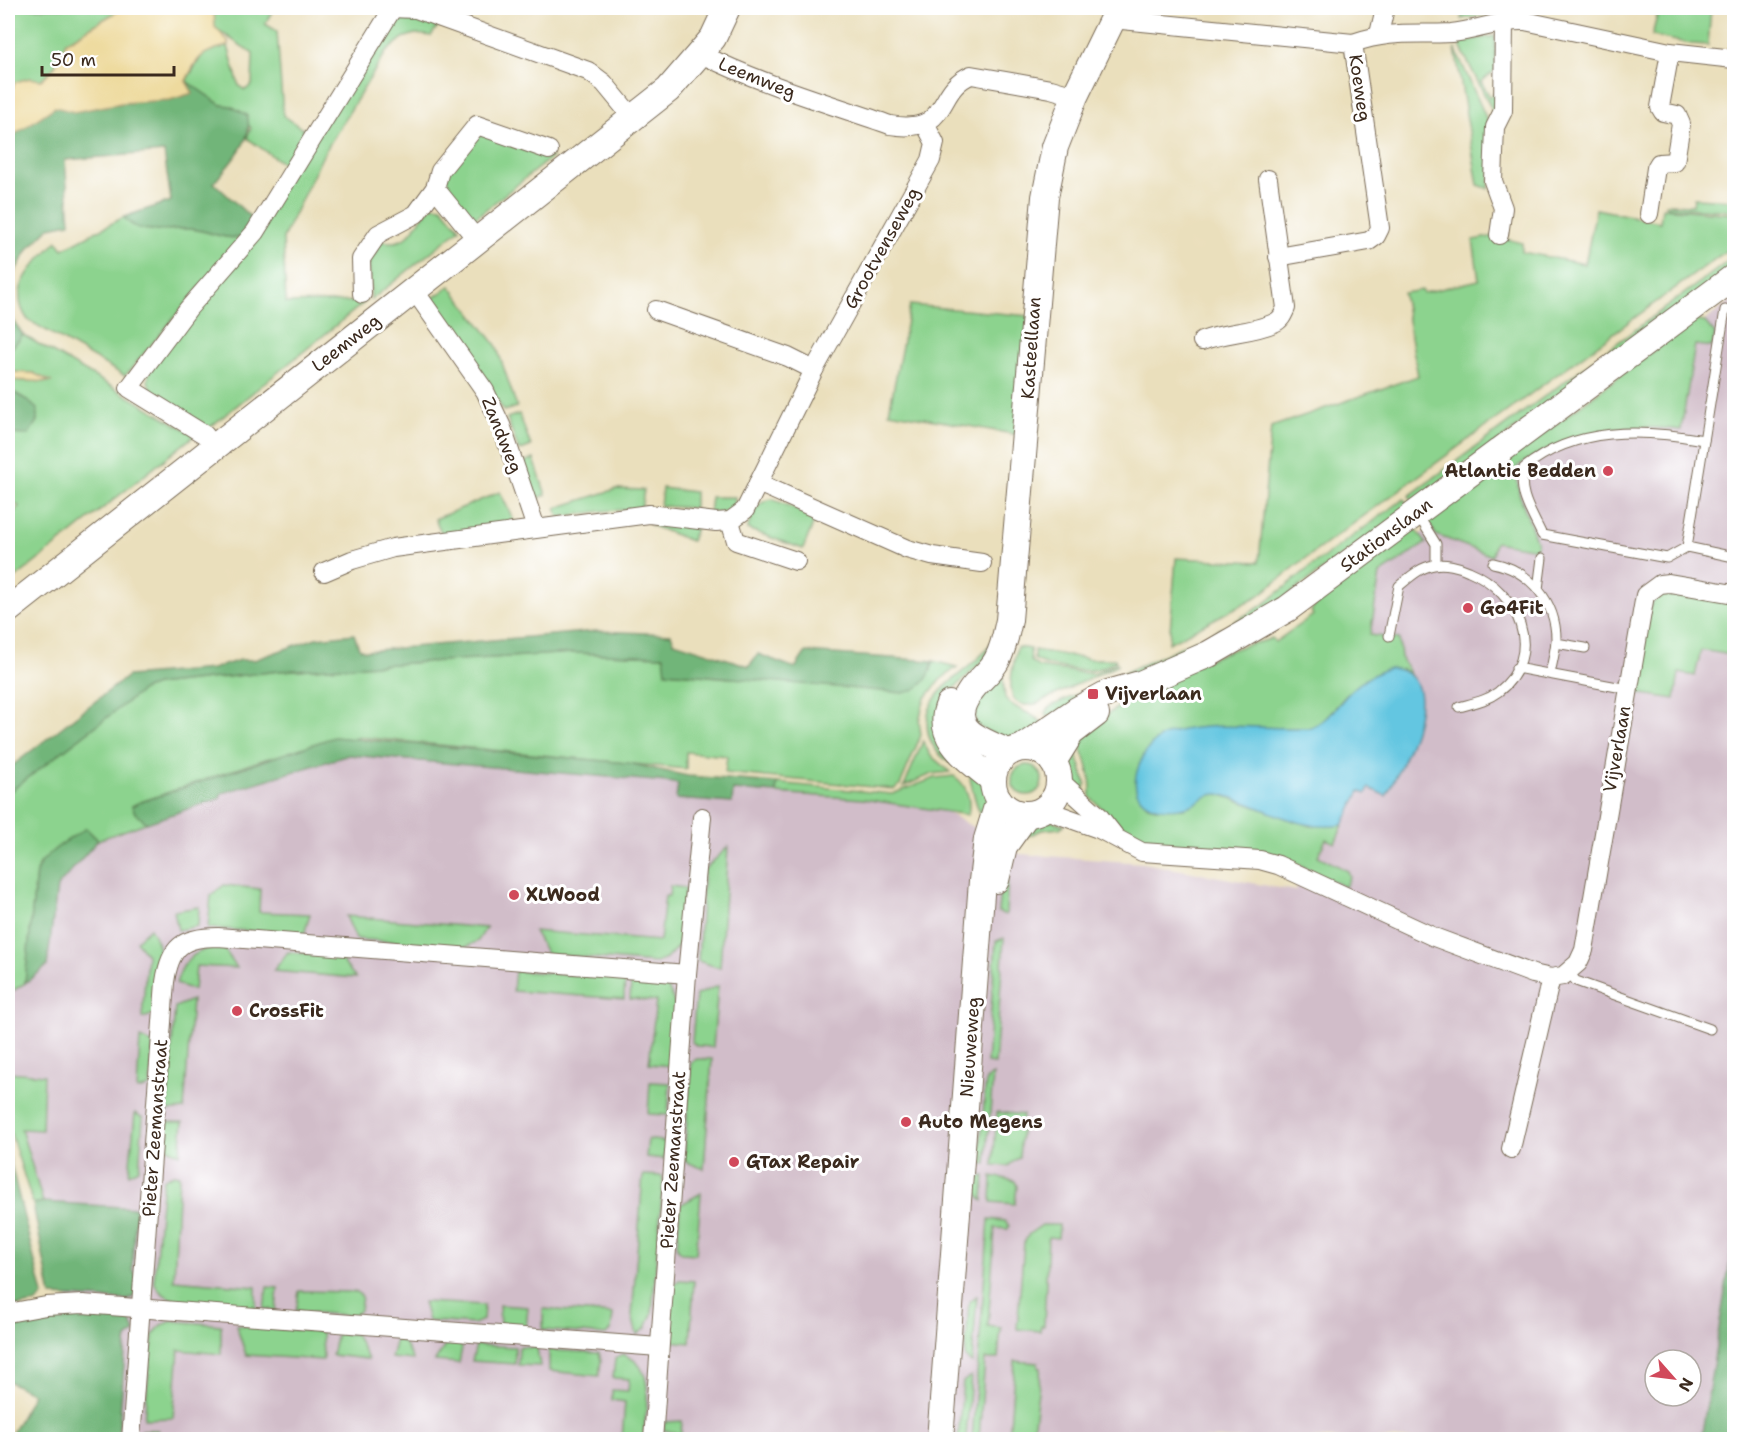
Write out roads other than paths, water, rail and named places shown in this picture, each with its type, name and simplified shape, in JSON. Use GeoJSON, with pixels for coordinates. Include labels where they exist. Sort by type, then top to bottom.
{"type":"FeatureCollection","features":[{"type":"Feature","properties":{"kind":"street"},"geometry":{"type":"LineString","coordinates":[[219,451],[205,435],[129,387],[188,309],[255,232],[391,8],[416,9],[588,71],[604,83],[632,117]]}},
{"type":"Feature","properties":{"kind":"street"},"geometry":{"type":"LineString","coordinates":[[701,54],[713,38],[727,8]]}},
{"type":"Feature","properties":{"kind":"street"},"geometry":{"type":"LineString","coordinates":[[1379,34],[1385,8]]}},
{"type":"Feature","properties":{"kind":"street","name":"Koeweg"},"geometry":{"type":"LineString","coordinates":[[1115,13],[1353,43],[1380,228],[1376,236],[1369,241],[1278,257]]}},
{"type":"Feature","properties":{"kind":"street","name":"Kasteellaan"},"geometry":{"type":"LineString","coordinates":[[1016,750],[975,737],[963,725],[961,714],[970,692],[997,661],[1009,620],[1045,197],[1055,147],[1075,96],[1115,13]]}},
{"type":"Feature","properties":{"kind":"street"},"geometry":{"type":"LineString","coordinates":[[1499,235],[1503,208],[1493,181],[1495,127],[1503,111],[1504,20]]}},
{"type":"Feature","properties":{"kind":"street"},"geometry":{"type":"LineString","coordinates":[[1353,43],[1379,34],[1452,33],[1504,20],[1525,21],[1670,52],[1734,59]]}},
{"type":"Feature","properties":{"kind":"street"},"geometry":{"type":"LineString","coordinates":[[1649,214],[1656,168],[1659,163],[1675,162],[1681,124],[1677,115],[1663,112],[1660,107],[1670,52]]}},
{"type":"Feature","properties":{"kind":"street","name":"Leemweg"},"geometry":{"type":"LineString","coordinates":[[8,610],[219,451],[414,290],[483,243],[632,117],[668,90],[701,54],[752,77],[890,125],[905,128],[925,124]]}},
{"type":"Feature","properties":{"kind":"street"},"geometry":{"type":"LineString","coordinates":[[925,124],[938,114],[964,78],[971,75],[1051,89],[1075,96]]}},
{"type":"Feature","properties":{"kind":"street","name":"Grootvenseweg"},"geometry":{"type":"LineString","coordinates":[[730,521],[745,510],[814,370],[931,160],[935,142],[925,124]]}},
{"type":"Feature","properties":{"kind":"street","name":"Leemweg"},"geometry":{"type":"LineString","coordinates":[[362,294],[361,259],[378,234],[416,214],[435,188],[440,171],[477,125],[549,150]]}},
{"type":"Feature","properties":{"kind":"street"},"geometry":{"type":"LineString","coordinates":[[1202,341],[1216,335],[1273,324],[1281,318],[1286,308],[1268,179]]}},
{"type":"Feature","properties":{"kind":"street"},"geometry":{"type":"LineString","coordinates":[[435,188],[483,243]]}},
{"type":"Feature","properties":{"kind":"street","name":"Stationslaan"},"geometry":{"type":"LineString","coordinates":[[1016,750],[1077,710],[1108,693],[1140,684],[1244,636],[1287,609],[1416,513],[1724,305],[1734,277]]}},
{"type":"Feature","properties":{"kind":"street","name":"Zandweg"},"geometry":{"type":"LineString","coordinates":[[414,290],[485,391],[501,425],[536,528]]}},
{"type":"Feature","properties":{"kind":"street"},"geometry":{"type":"LineString","coordinates":[[656,310],[788,357],[814,370]]}},
{"type":"Feature","properties":{"kind":"street"},"geometry":{"type":"LineString","coordinates":[[758,483],[907,549],[932,556],[982,563]]}},
{"type":"Feature","properties":{"kind":"street"},"geometry":{"type":"LineString","coordinates":[[324,572],[352,560],[393,548],[649,514],[716,522],[730,521],[736,541],[796,561]]}},
{"type":"Feature","properties":{"kind":"street","name":"Vijverlaan"},"geometry":{"type":"LineString","coordinates":[[1511,1149],[1560,976],[1578,963],[1584,950],[1645,595],[1660,584],[1669,583],[1734,594]]}},
{"type":"Feature","properties":{"kind":"street","name":"Stationslaan"},"geometry":{"type":"LineString","coordinates":[[1056,771],[1064,742],[1078,726],[1140,684]]}},
{"type":"Feature","properties":{"kind":"street","name":"Kasteellaan"},"geometry":{"type":"LineString","coordinates":[[970,692],[949,704],[945,714],[946,728],[958,749],[995,789]]}},
{"type":"Feature","properties":{"kind":"street"},"geometry":{"type":"LineString","coordinates":[[1115,837],[1040,751],[1016,750],[995,768],[995,789],[1011,811],[1035,812],[1115,837],[1131,848],[1142,852],[1260,860],[1278,865],[1434,937],[1560,976]]}},
{"type":"Feature","properties":{"kind":"street"},"geometry":{"type":"LineString","coordinates":[[1035,812],[1055,797],[1056,771]]}},
{"type":"Feature","properties":{"kind":"street","name":"Nieuweweg"},"geometry":{"type":"LineString","coordinates":[[940,1440],[982,881],[995,789]]}},
{"type":"Feature","properties":{"kind":"street","name":"Nieuweweg"},"geometry":{"type":"LineString","coordinates":[[954,1440],[996,878],[1004,846],[1035,812]]}},
{"type":"Feature","properties":{"kind":"street","name":"Pieter Zeemanstraat"},"geometry":{"type":"LineString","coordinates":[[653,1440],[687,974],[702,817]]}},
{"type":"Feature","properties":{"kind":"street","name":"Pieter Zeemanstraat"},"geometry":{"type":"LineString","coordinates":[[131,1440],[143,1308],[166,975],[171,957],[185,942],[202,937],[218,937],[687,974]]}},
{"type":"Feature","properties":{"kind":"street"},"geometry":{"type":"LineString","coordinates":[[8,1313],[46,1306],[83,1304],[659,1347]]}},
{"type":"Feature","properties":{"kind":"lane"},"geometry":{"type":"LineString","coordinates":[[1687,548],[1724,305]]}},
{"type":"Feature","properties":{"kind":"lane"},"geometry":{"type":"LineString","coordinates":[[1704,440],[1646,431],[1625,432],[1554,448],[1524,468],[1521,480],[1522,492],[1542,535],[1667,558],[1687,548],[1734,557]]}},
{"type":"Feature","properties":{"kind":"lane"},"geometry":{"type":"LineString","coordinates":[[1416,513],[1436,544],[1436,564]]}},
{"type":"Feature","properties":{"kind":"lane"},"geometry":{"type":"LineString","coordinates":[[1538,589],[1542,558]]}},
{"type":"Feature","properties":{"kind":"lane"},"geometry":{"type":"LineString","coordinates":[[1493,563],[1515,569],[1538,589],[1550,611],[1556,643],[1550,674]]}},
{"type":"Feature","properties":{"kind":"lane"},"geometry":{"type":"LineString","coordinates":[[1389,636],[1399,586],[1418,571],[1436,564],[1456,566],[1477,574],[1507,597],[1518,616],[1523,635],[1516,668],[1497,692],[1479,702],[1459,707]]}},
{"type":"Feature","properties":{"kind":"lane"},"geometry":{"type":"LineString","coordinates":[[1556,643],[1585,648]]}},
{"type":"Feature","properties":{"kind":"lane"},"geometry":{"type":"LineString","coordinates":[[1516,668],[1628,689]]}},
{"type":"Feature","properties":{"kind":"lane"},"geometry":{"type":"LineString","coordinates":[[1560,976],[1710,1029]]}},
{"type":"Feature","properties":{"kind":"water"},"geometry":{"type":"Polygon","coordinates":[[[1389,668],[1408,674],[1417,686],[1420,703],[1411,743],[1386,796],[1369,788],[1366,794],[1360,791],[1343,825],[1311,825],[1219,794],[1209,796],[1191,806],[1174,809],[1152,806],[1138,795],[1136,774],[1141,761],[1146,751],[1163,736],[1206,727],[1308,728],[1326,718],[1362,682],[1389,668]]]}},
{"type":"Feature","properties":{"kind":"place","name":"Atlantic Bedden"},"geometry":{"type":"Point","coordinates":[1608,471]}},
{"type":"Feature","properties":{"kind":"place","name":"Go4Fit"},"geometry":{"type":"Point","coordinates":[1468,608]}},
{"type":"Feature","properties":{"kind":"place","name":"Vijverlaan"},"geometry":{"type":"Point","coordinates":[1093,694]}},
{"type":"Feature","properties":{"kind":"place","name":"XLWood"},"geometry":{"type":"Point","coordinates":[514,895]}},
{"type":"Feature","properties":{"kind":"place","name":"CrossFit"},"geometry":{"type":"Point","coordinates":[237,1011]}},
{"type":"Feature","properties":{"kind":"place","name":"Auto Megens"},"geometry":{"type":"Point","coordinates":[906,1122]}},
{"type":"Feature","properties":{"kind":"place","name":"GTax Repair"},"geometry":{"type":"Point","coordinates":[734,1162]}}]}
